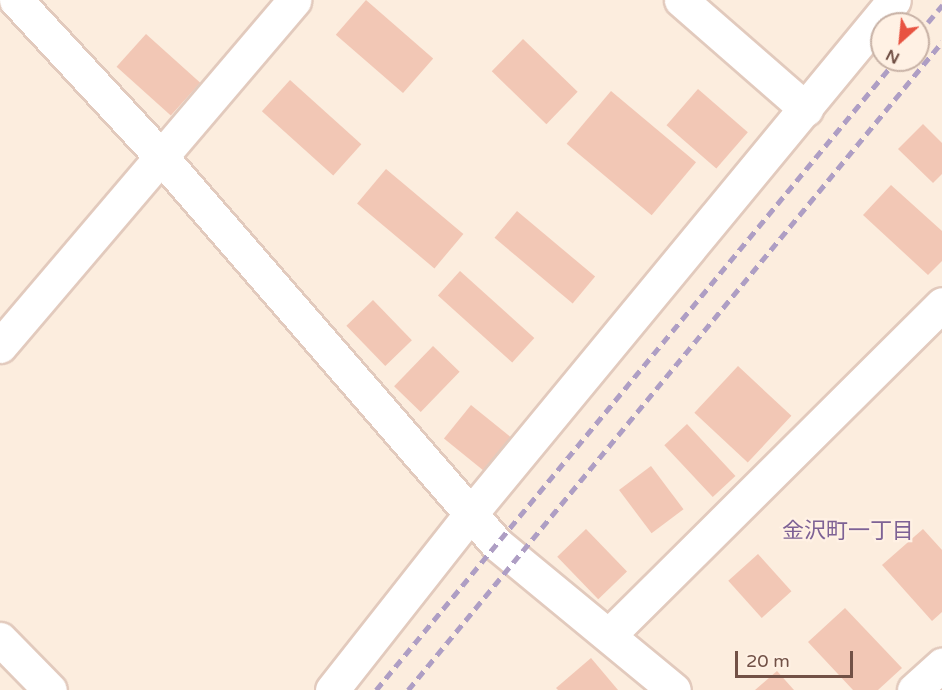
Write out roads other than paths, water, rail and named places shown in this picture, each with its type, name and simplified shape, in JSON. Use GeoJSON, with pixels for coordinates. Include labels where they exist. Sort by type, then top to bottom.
{"type":"FeatureCollection","features":[{"type":"Feature","properties":{"kind":"street"},"geometry":{"type":"LineString","coordinates":[[16,0],[162,159],[514,561],[610,634],[674,690]]}},
{"type":"Feature","properties":{"kind":"street"},"geometry":{"type":"LineString","coordinates":[[0,346],[162,159],[294,0]]}},
{"type":"Feature","properties":{"kind":"street"},"geometry":{"type":"LineString","coordinates":[[681,0],[806,109]]}},
{"type":"Feature","properties":{"kind":"street"},"geometry":{"type":"LineString","coordinates":[[332,690],[472,512],[894,0]]}},
{"type":"Feature","properties":{"kind":"street"},"geometry":{"type":"LineString","coordinates":[[610,634],[942,304]]}},
{"type":"Feature","properties":{"kind":"street"},"geometry":{"type":"LineString","coordinates":[[0,639],[50,690]]}},
{"type":"Feature","properties":{"kind":"street"},"geometry":{"type":"LineString","coordinates":[[914,690],[942,664]]}},
{"type":"Feature","properties":{"kind":"railway"},"geometry":{"type":"LineString","coordinates":[[930,20],[942,5]]}},
{"type":"Feature","properties":{"kind":"railway"},"geometry":{"type":"LineString","coordinates":[[408,690],[942,42]]}},
{"type":"Feature","properties":{"kind":"railway"},"geometry":{"type":"LineString","coordinates":[[376,690],[886,72]]}},
{"type":"Feature","properties":{"kind":"district","name":"金沢町一丁目"},"geometry":{"type":"Point","coordinates":[848,532]}}]}
